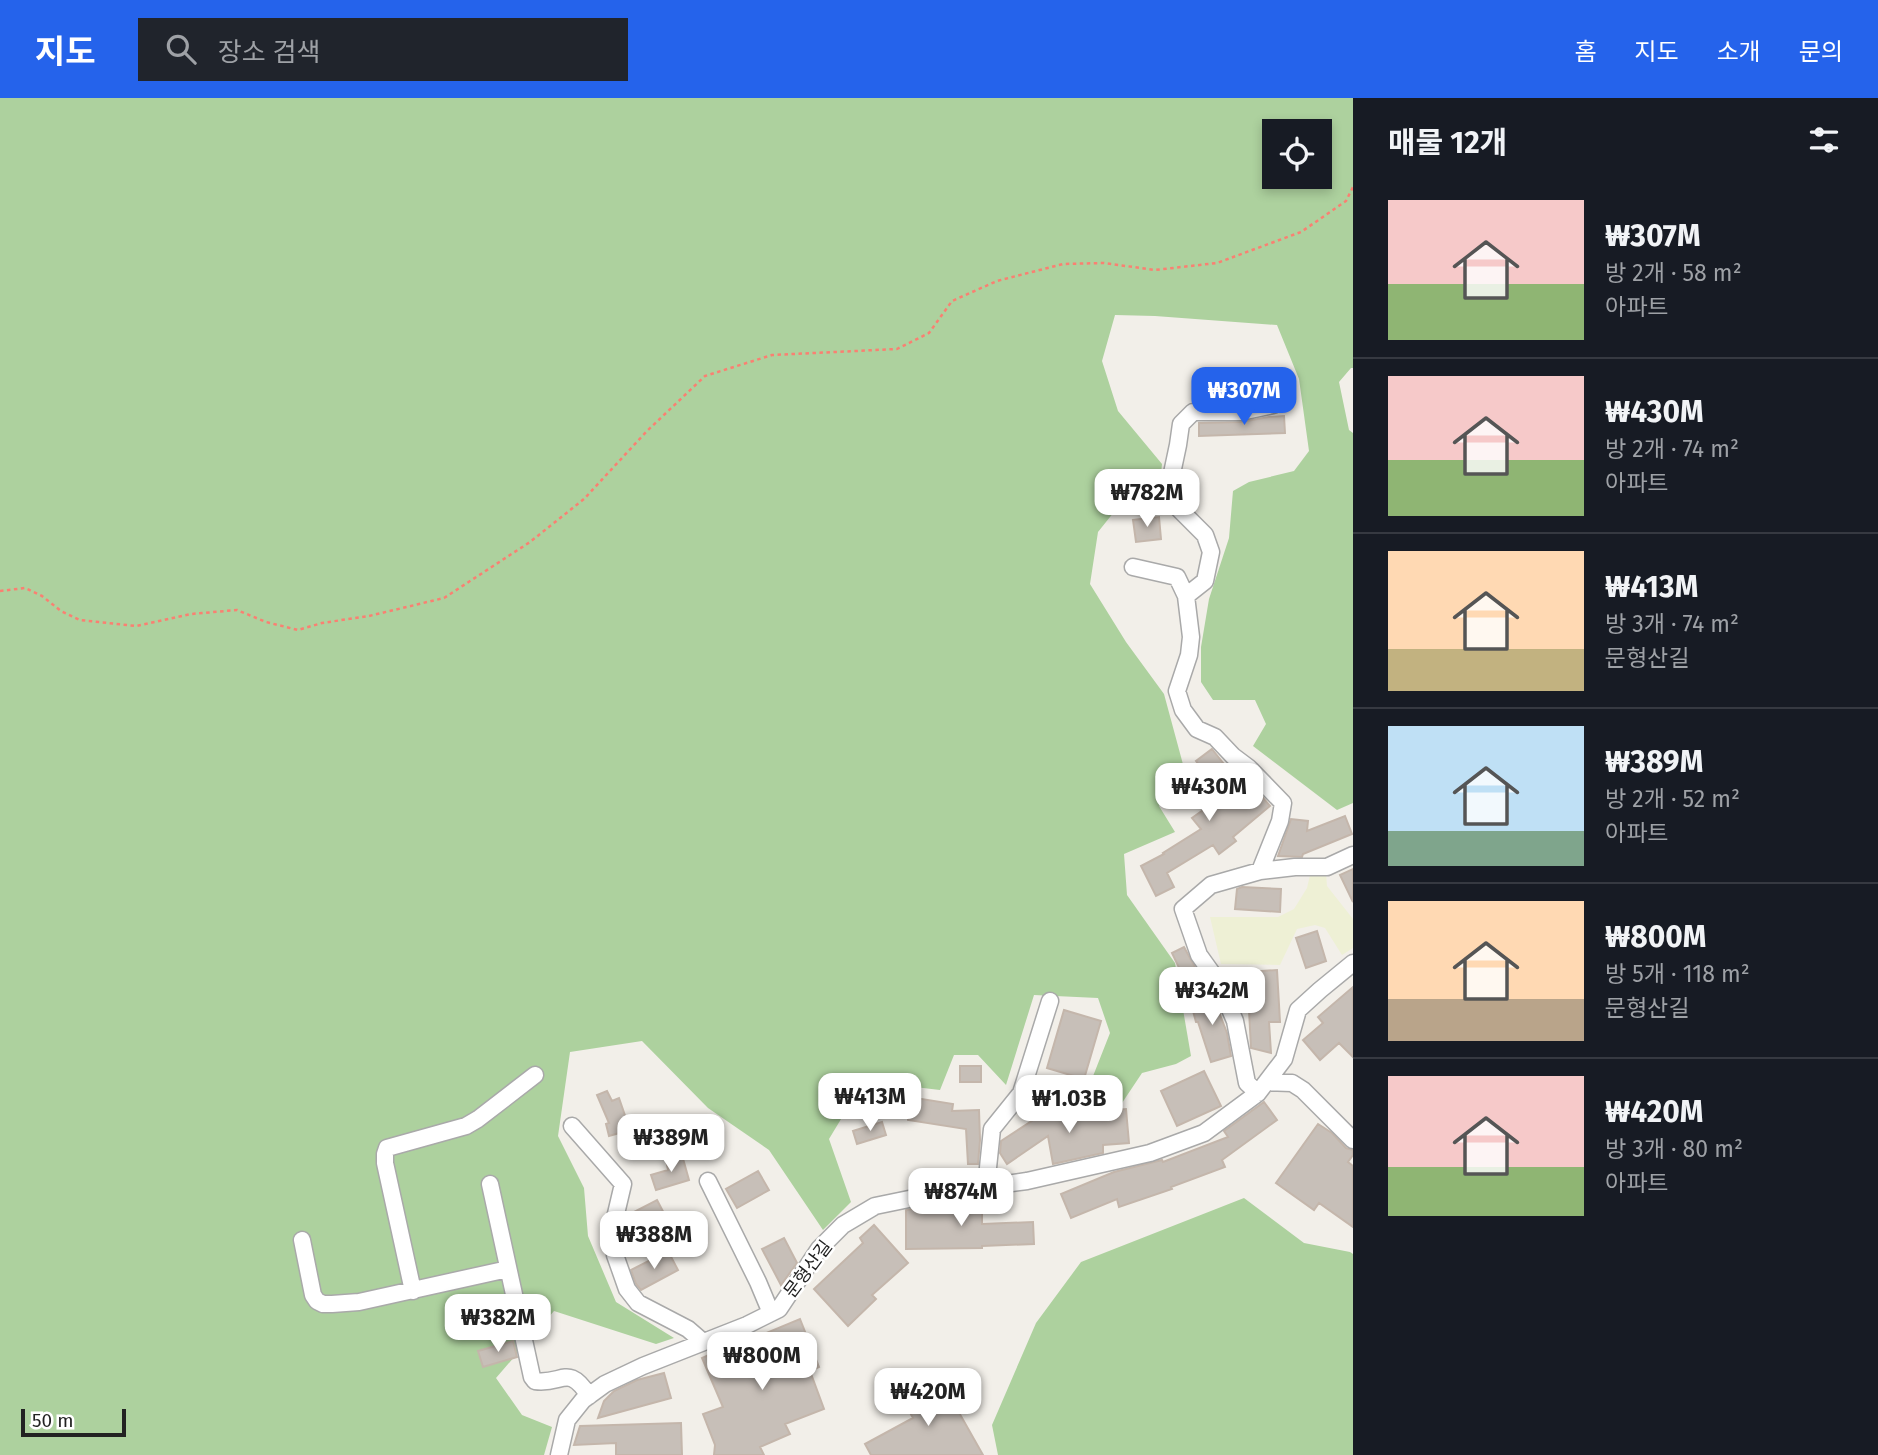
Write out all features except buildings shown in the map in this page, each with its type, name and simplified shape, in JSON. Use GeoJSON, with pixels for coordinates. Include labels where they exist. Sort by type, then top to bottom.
{"type":"FeatureCollection","features":[{"type":"Feature","properties":{"kind":"street"},"geometry":{"type":"LineString","coordinates":[[1186,596],[1205,581],[1210,552],[1205,535],[1167,497],[1181,424],[1193,412],[1241,412],[1273,405],[1281,384]]}},
{"type":"Feature","properties":{"kind":"street"},"geometry":{"type":"LineString","coordinates":[[1133,567],[1177,577],[1186,596],[1191,637],[1189,655],[1177,691],[1182,710],[1197,729],[1215,737],[1283,803],[1280,821],[1260,871]]}},
{"type":"Feature","properties":{"kind":"street"},"geometry":{"type":"LineString","coordinates":[[1353,855],[1327,867],[1260,871],[1210,885],[1182,909],[1199,955],[1219,983],[1235,1021],[1247,1083],[1263,1088],[1292,1083],[1312,1098],[1353,1140]]}},
{"type":"Feature","properties":{"kind":"street","name":"문형산길"},"geometry":{"type":"LineString","coordinates":[[559,1455],[567,1420],[583,1400],[605,1384],[643,1366],[747,1325],[779,1309],[819,1249],[843,1225],[875,1206],[938,1193],[1027,1181],[1150,1153],[1204,1133],[1263,1088],[1284,1059],[1298,1010],[1353,963]]}},
{"type":"Feature","properties":{"kind":"street"},"geometry":{"type":"LineString","coordinates":[[986,1187],[992,1129],[1021,1093],[1050,1001]]}},
{"type":"Feature","properties":{"kind":"street"},"geometry":{"type":"LineString","coordinates":[[413,1291],[385,1163],[387,1148],[466,1126],[535,1075]]}},
{"type":"Feature","properties":{"kind":"street"},"geometry":{"type":"LineString","coordinates":[[572,1126],[623,1184],[615,1218],[615,1255],[627,1289],[638,1303],[688,1329],[703,1342]]}},
{"type":"Feature","properties":{"kind":"street"},"geometry":{"type":"LineString","coordinates":[[708,1181],[771,1313]]}},
{"type":"Feature","properties":{"kind":"street"},"geometry":{"type":"LineString","coordinates":[[490,1184],[532,1377],[540,1382],[574,1378],[589,1396]]}},
{"type":"Feature","properties":{"kind":"street"},"geometry":{"type":"LineString","coordinates":[[302,1240],[313,1295],[317,1301],[332,1304],[359,1302],[508,1269]]}},
{"type":"Feature","properties":{"kind":"path"},"geometry":{"type":"LineString","coordinates":[[0,592],[25,588],[80,620],[136,626],[191,614],[237,610],[298,630],[444,598],[530,542],[584,499],[647,431],[705,376],[772,355],[897,349],[929,333],[952,301],[997,281],[1063,264],[1104,263],[1156,270],[1217,263],[1301,232],[1346,201],[1353,187]]}},
{"type":"Feature","properties":{"kind":"green space"},"geometry":{"type":"Polygon","coordinates":[[[0,98],[1353,98],[1353,368],[1339,382],[1349,430],[1353,433],[1353,803],[1337,810],[1253,746],[1266,724],[1255,700],[1213,700],[1201,682],[1201,647],[1209,599],[1229,538],[1233,491],[1249,482],[1294,471],[1309,451],[1299,379],[1277,325],[1115,315],[1102,361],[1118,411],[1162,464],[1158,504],[1118,507],[1098,532],[1090,584],[1126,642],[1164,694],[1184,768],[1159,806],[1175,832],[1124,854],[1127,895],[1175,963],[1191,1056],[1176,1064],[1142,1073],[1122,1103],[1084,1099],[1110,1033],[1098,998],[1034,995],[1006,1085],[978,1055],[954,1055],[940,1090],[864,1081],[829,1139],[851,1202],[823,1230],[769,1150],[708,1108],[642,1041],[570,1052],[558,1136],[584,1188],[588,1236],[616,1302],[674,1338],[656,1344],[554,1311],[496,1378],[522,1415],[552,1427],[544,1455],[0,1455],[0,98]]]}},
{"type":"Feature","properties":{"kind":"green space"},"geometry":{"type":"Polygon","coordinates":[[[1326,873],[1327,886],[1353,919],[1353,948],[1342,955],[1325,928],[1315,925],[1297,929],[1280,965],[1221,964],[1210,917],[1278,917],[1294,909],[1307,888],[1310,875],[1326,873]]]}},
{"type":"Feature","properties":{"kind":"green space"},"geometry":{"type":"Polygon","coordinates":[[[1244,1198],[1304,1243],[1353,1254],[1353,1455],[998,1455],[992,1425],[1036,1323],[1081,1262],[1244,1198]]]}}]}
